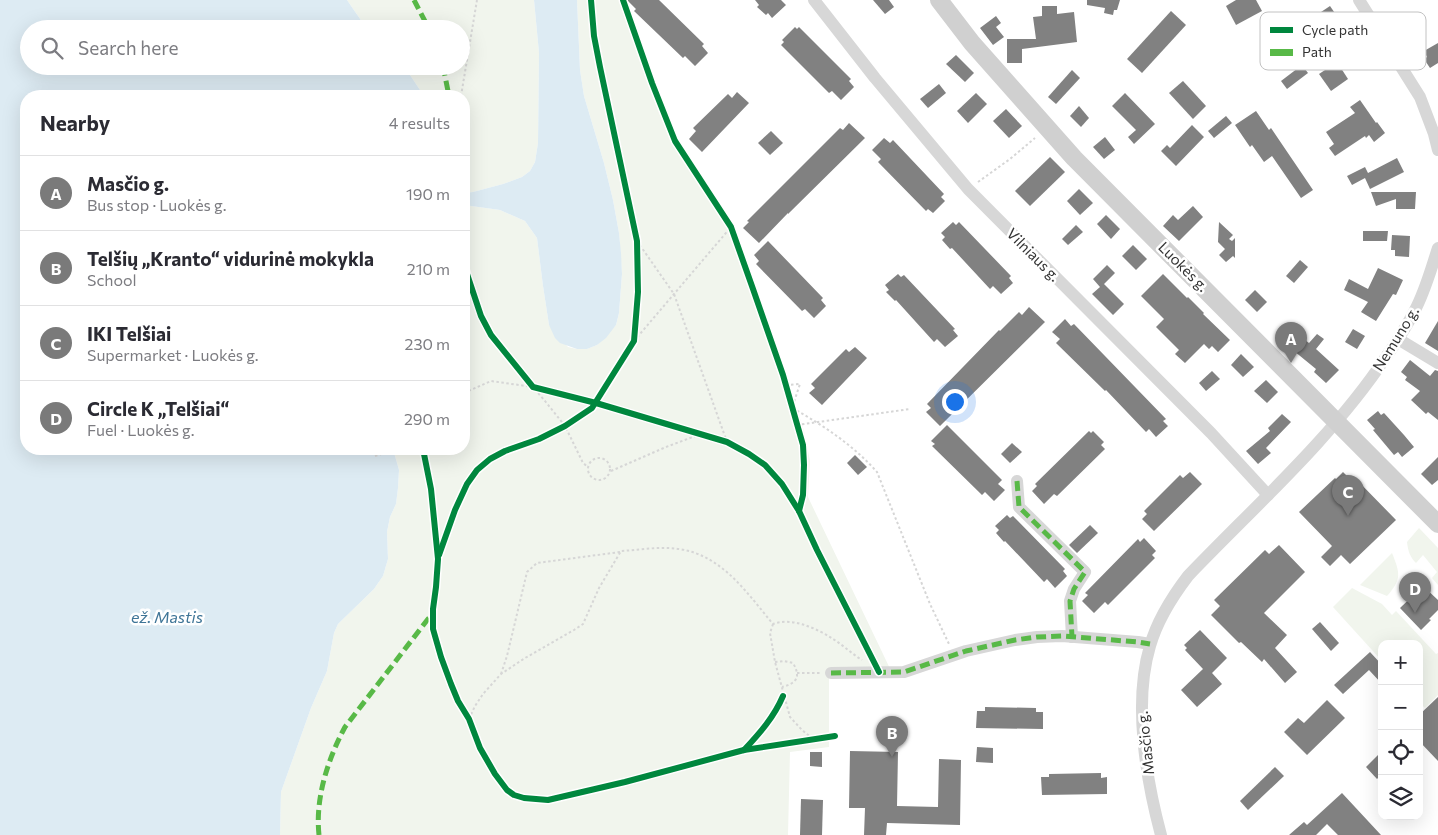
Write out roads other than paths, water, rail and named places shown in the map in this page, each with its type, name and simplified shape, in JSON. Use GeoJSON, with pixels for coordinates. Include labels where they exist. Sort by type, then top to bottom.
{"type":"FeatureCollection","features":[{"type":"Feature","properties":{"kind":"main road","name":"Luokės g."},"geometry":{"type":"LineString","coordinates":[[941,1],[972,43],[1046,128],[1117,202],[1438,524]]}},
{"type":"Feature","properties":{"kind":"street","name":"Vilniaus g."},"geometry":{"type":"LineString","coordinates":[[814,0],[875,78],[968,189],[1211,433],[1268,495]]}},
{"type":"Feature","properties":{"kind":"street"},"geometry":{"type":"LineString","coordinates":[[1359,0],[1367,12]]}},
{"type":"Feature","properties":{"kind":"street"},"geometry":{"type":"LineString","coordinates":[[1403,70],[1420,97],[1438,150]]}},
{"type":"Feature","properties":{"kind":"street","name":"Nemuno g."},"geometry":{"type":"LineString","coordinates":[[1337,421],[1376,372],[1398,340],[1424,290],[1438,248]]}},
{"type":"Feature","properties":{"kind":"street"},"geometry":{"type":"LineString","coordinates":[[1398,340],[1438,363]]}},
{"type":"Feature","properties":{"kind":"street","name":"Masčio g."},"geometry":{"type":"LineString","coordinates":[[1161,835],[1154,808],[1145,748],[1142,707],[1150,644],[1161,618],[1176,592],[1207,556],[1268,495],[1337,421]]}},
{"type":"Feature","properties":{"kind":"street"},"geometry":{"type":"LineString","coordinates":[[1017,480],[1019,507],[1085,572],[1074,590],[1070,601],[1072,637]]}},
{"type":"Feature","properties":{"kind":"street"},"geometry":{"type":"LineString","coordinates":[[832,673],[904,672],[954,655],[1015,640],[1036,637],[1072,637],[1150,644]]}},
{"type":"Feature","properties":{"kind":"water","name":"ež. Mastis"},"geometry":{"type":"Polygon","coordinates":[[[0,0],[347,0],[361,20],[20,20],[20,75],[410,75],[420,90],[20,90],[20,455],[395,455],[399,470],[396,504],[390,517],[387,532],[388,559],[383,576],[374,589],[338,624],[334,633],[327,671],[311,708],[281,792],[280,835],[0,835],[0,0]]]}},
{"type":"Feature","properties":{"kind":"water"},"geometry":{"type":"Polygon","coordinates":[[[534,0],[577,0],[580,70],[584,96],[613,200],[619,233],[622,274],[619,313],[616,325],[606,338],[597,345],[587,349],[577,349],[560,343],[555,338],[549,325],[537,238],[525,221],[500,210],[470,206],[470,192],[522,177],[530,171],[535,162],[538,143],[539,53],[534,0]]]}},
{"type":"Feature","properties":{"kind":"place","name":"Masčio g."},"geometry":{"type":"Point","coordinates":[1291,363]}},
{"type":"Feature","properties":{"kind":"place","name":"IKI Telšiai"},"geometry":{"type":"Point","coordinates":[1348,516]}},
{"type":"Feature","properties":{"kind":"place","name":"Circle K „Telšiai“"},"geometry":{"type":"Point","coordinates":[1415,613]}},
{"type":"Feature","properties":{"kind":"place","name":"Telšių „Kranto“ vidurinė mokykla"},"geometry":{"type":"Point","coordinates":[892,757]}}]}
